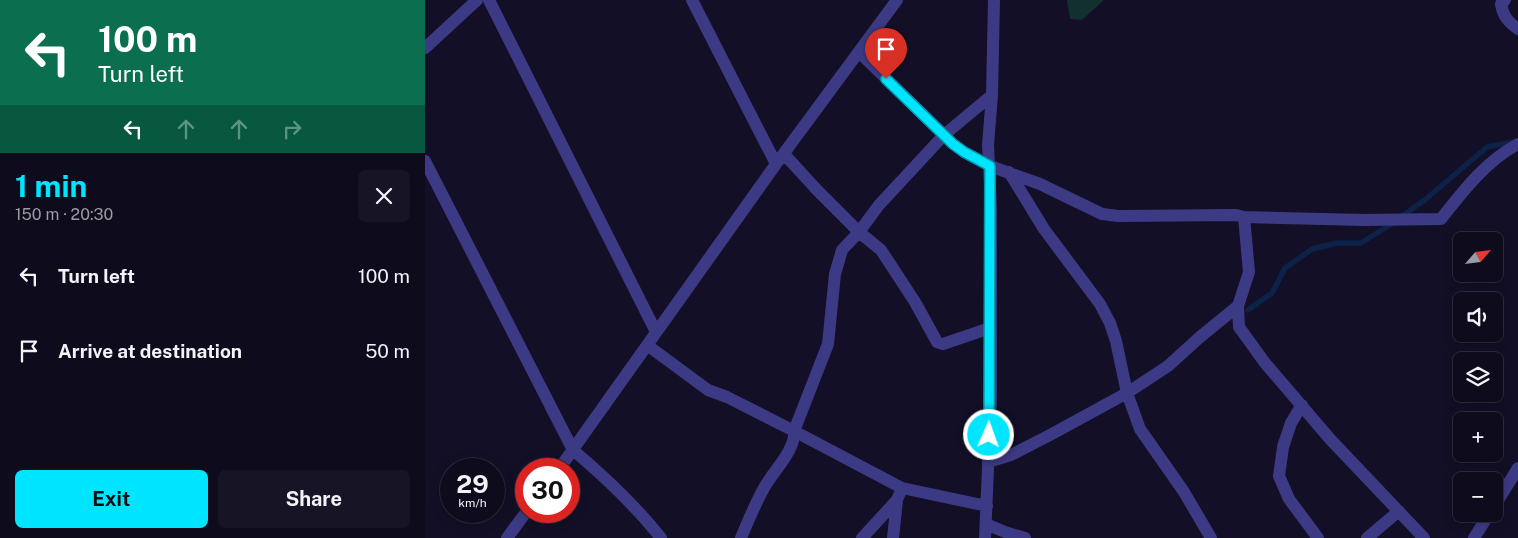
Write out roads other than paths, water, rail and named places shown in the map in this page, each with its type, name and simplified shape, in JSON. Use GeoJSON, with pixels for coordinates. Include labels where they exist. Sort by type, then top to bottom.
{"type":"FeatureCollection","features":[{"type":"Feature","properties":{"kind":"street"},"geometry":{"type":"LineString","coordinates":[[425,48],[477,0]]}},
{"type":"Feature","properties":{"kind":"street"},"geometry":{"type":"LineString","coordinates":[[489,0],[656,332]]}},
{"type":"Feature","properties":{"kind":"street"},"geometry":{"type":"LineString","coordinates":[[692,0],[775,164]]}},
{"type":"Feature","properties":{"kind":"street"},"geometry":{"type":"LineString","coordinates":[[567,458],[775,164],[896,0]]}},
{"type":"Feature","properties":{"kind":"street"},"geometry":{"type":"LineString","coordinates":[[985,538],[991,399],[990,166],[988,145],[992,95],[994,0]]}},
{"type":"Feature","properties":{"kind":"street"},"geometry":{"type":"LineString","coordinates":[[1505,0],[1501,4],[1503,14],[1509,23],[1518,29]]}},
{"type":"Feature","properties":{"kind":"street"},"geometry":{"type":"LineString","coordinates":[[859,52],[964,152],[990,166],[1040,184],[1102,214],[1118,216],[1236,215],[1244,217],[1364,220],[1441,219],[1478,175],[1518,144]]}},
{"type":"Feature","properties":{"kind":"street"},"geometry":{"type":"LineString","coordinates":[[741,538],[764,487],[788,453],[795,438],[794,431],[828,344],[835,274],[842,250],[859,232],[879,205],[945,135],[992,95]]}},
{"type":"Feature","properties":{"kind":"street"},"geometry":{"type":"LineString","coordinates":[[784,154],[859,232],[881,250],[915,302],[937,342],[943,344],[990,328]]}},
{"type":"Feature","properties":{"kind":"street"},"geometry":{"type":"LineString","coordinates":[[425,161],[573,450],[633,505],[661,538]]}},
{"type":"Feature","properties":{"kind":"street"},"geometry":{"type":"LineString","coordinates":[[1009,172],[1044,229],[1100,304],[1110,323],[1116,341],[1127,393],[1140,429],[1183,492],[1211,538]]}},
{"type":"Feature","properties":{"kind":"street"},"geometry":{"type":"LineString","coordinates":[[1244,217],[1249,272],[1238,306],[1239,327],[1265,363],[1330,438],[1424,538]]}},
{"type":"Feature","properties":{"kind":"street"},"geometry":{"type":"LineString","coordinates":[[988,462],[1011,455],[1127,393],[1168,366],[1238,306]]}},
{"type":"Feature","properties":{"kind":"street"},"geometry":{"type":"LineString","coordinates":[[647,345],[709,390],[794,431],[899,494],[987,506]]}},
{"type":"Feature","properties":{"kind":"street"},"geometry":{"type":"LineString","coordinates":[[1302,405],[1291,423],[1283,447],[1279,476],[1289,499],[1319,538]]}},
{"type":"Feature","properties":{"kind":"street"},"geometry":{"type":"LineString","coordinates":[[1503,492],[1518,468]]}},
{"type":"Feature","properties":{"kind":"street"},"geometry":{"type":"LineString","coordinates":[[862,538],[899,494]]}},
{"type":"Feature","properties":{"kind":"street"},"geometry":{"type":"LineString","coordinates":[[893,538],[899,494]]}},
{"type":"Feature","properties":{"kind":"street"},"geometry":{"type":"LineString","coordinates":[[1367,538],[1399,510]]}},
{"type":"Feature","properties":{"kind":"street"},"geometry":{"type":"LineString","coordinates":[[1474,538],[1484,522]]}},
{"type":"Feature","properties":{"kind":"street"},"geometry":{"type":"LineString","coordinates":[[507,538],[518,523]]}},
{"type":"Feature","properties":{"kind":"street"},"geometry":{"type":"LineString","coordinates":[[986,524],[1025,538]]}},
{"type":"Feature","properties":{"kind":"waterway"},"geometry":{"type":"LineString","coordinates":[[1401,217],[1426,199],[1487,147],[1514,142]]}},
{"type":"Feature","properties":{"kind":"waterway"},"geometry":{"type":"LineString","coordinates":[[1248,310],[1272,293],[1285,268],[1312,249],[1337,243],[1361,243],[1393,223]]}}]}
